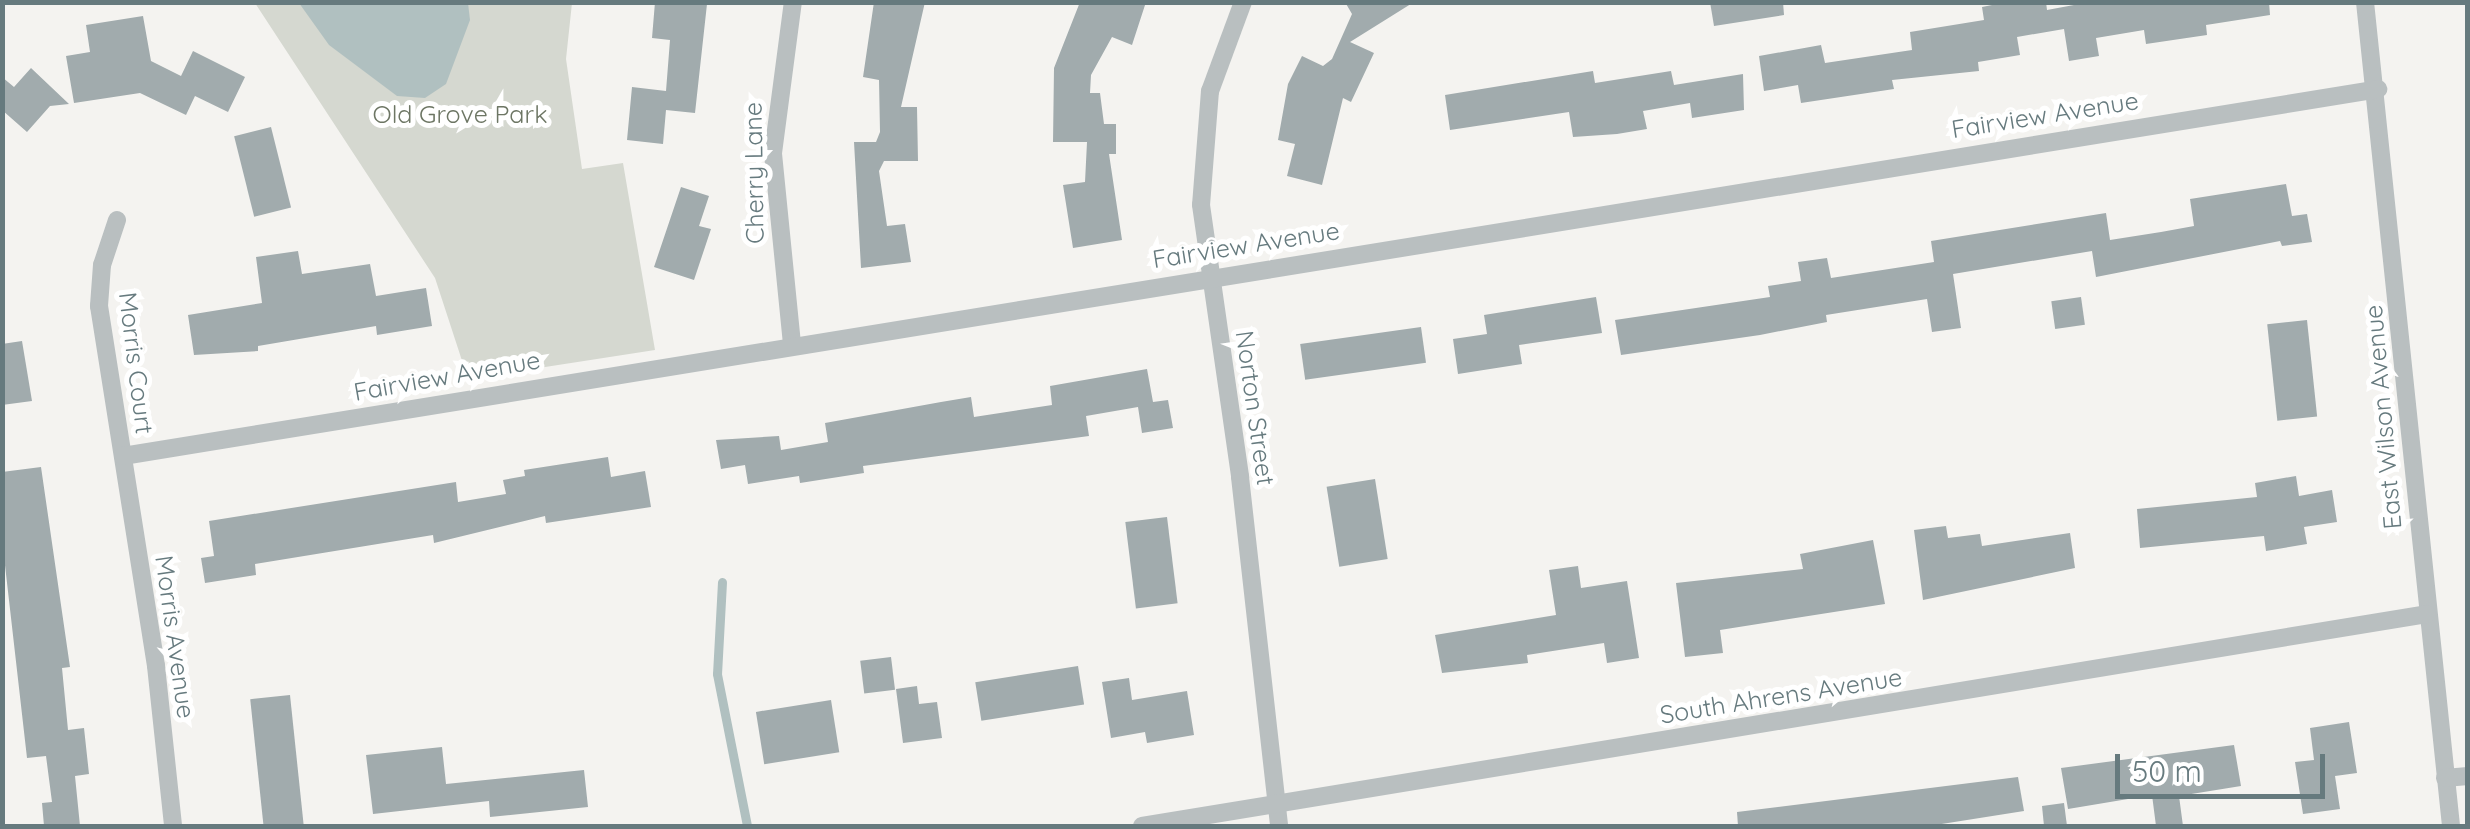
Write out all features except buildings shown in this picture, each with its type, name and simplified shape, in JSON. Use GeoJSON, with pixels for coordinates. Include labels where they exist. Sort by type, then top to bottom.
{"type":"FeatureCollection","features":[{"type":"Feature","properties":{"kind":"street","name":"Cherry Lane"},"geometry":{"type":"LineString","coordinates":[[792,344],[773,153],[793,2]]}},
{"type":"Feature","properties":{"kind":"street","name":"Norton Street"},"geometry":{"type":"LineString","coordinates":[[1243,2],[1220,55],[1204,126],[1201,204],[1279,826]]}},
{"type":"Feature","properties":{"kind":"street","name":"East Wilson Avenue"},"geometry":{"type":"LineString","coordinates":[[2365,2],[2378,89],[2451,826]]}},
{"type":"Feature","properties":{"kind":"street","name":"Fairview Avenue"},"geometry":{"type":"LineString","coordinates":[[123,456],[792,344],[2378,89]]}},
{"type":"Feature","properties":{"kind":"street","name":"Morris Court"},"geometry":{"type":"LineString","coordinates":[[117,220],[102,265],[98,306],[123,456]]}},
{"type":"Feature","properties":{"kind":"street","name":"Morris Avenue"},"geometry":{"type":"LineString","coordinates":[[123,456],[173,826]]}},
{"type":"Feature","properties":{"kind":"street","name":"South Ahrens Avenue"},"geometry":{"type":"LineString","coordinates":[[1142,826],[2427,614]]}},
{"type":"Feature","properties":{"kind":"street"},"geometry":{"type":"LineString","coordinates":[[2445,778],[2468,776]]}},
{"type":"Feature","properties":{"kind":"green space","name":"Old Grove Park"},"geometry":{"type":"Polygon","coordinates":[[[255,3],[572,3],[566,59],[582,169],[623,163],[655,350],[468,379],[435,278],[255,3]]]}},
{"type":"Feature","properties":{"kind":"shaded area"},"geometry":{"type":"Polygon","coordinates":[[[299,3],[468,3],[470,20],[446,84],[425,98],[397,96],[329,45],[299,3]]]}},
{"type":"Feature","properties":{"kind":"waterway"},"geometry":{"type":"LineString","coordinates":[[722,582],[717,674],[747,826]]}}]}
